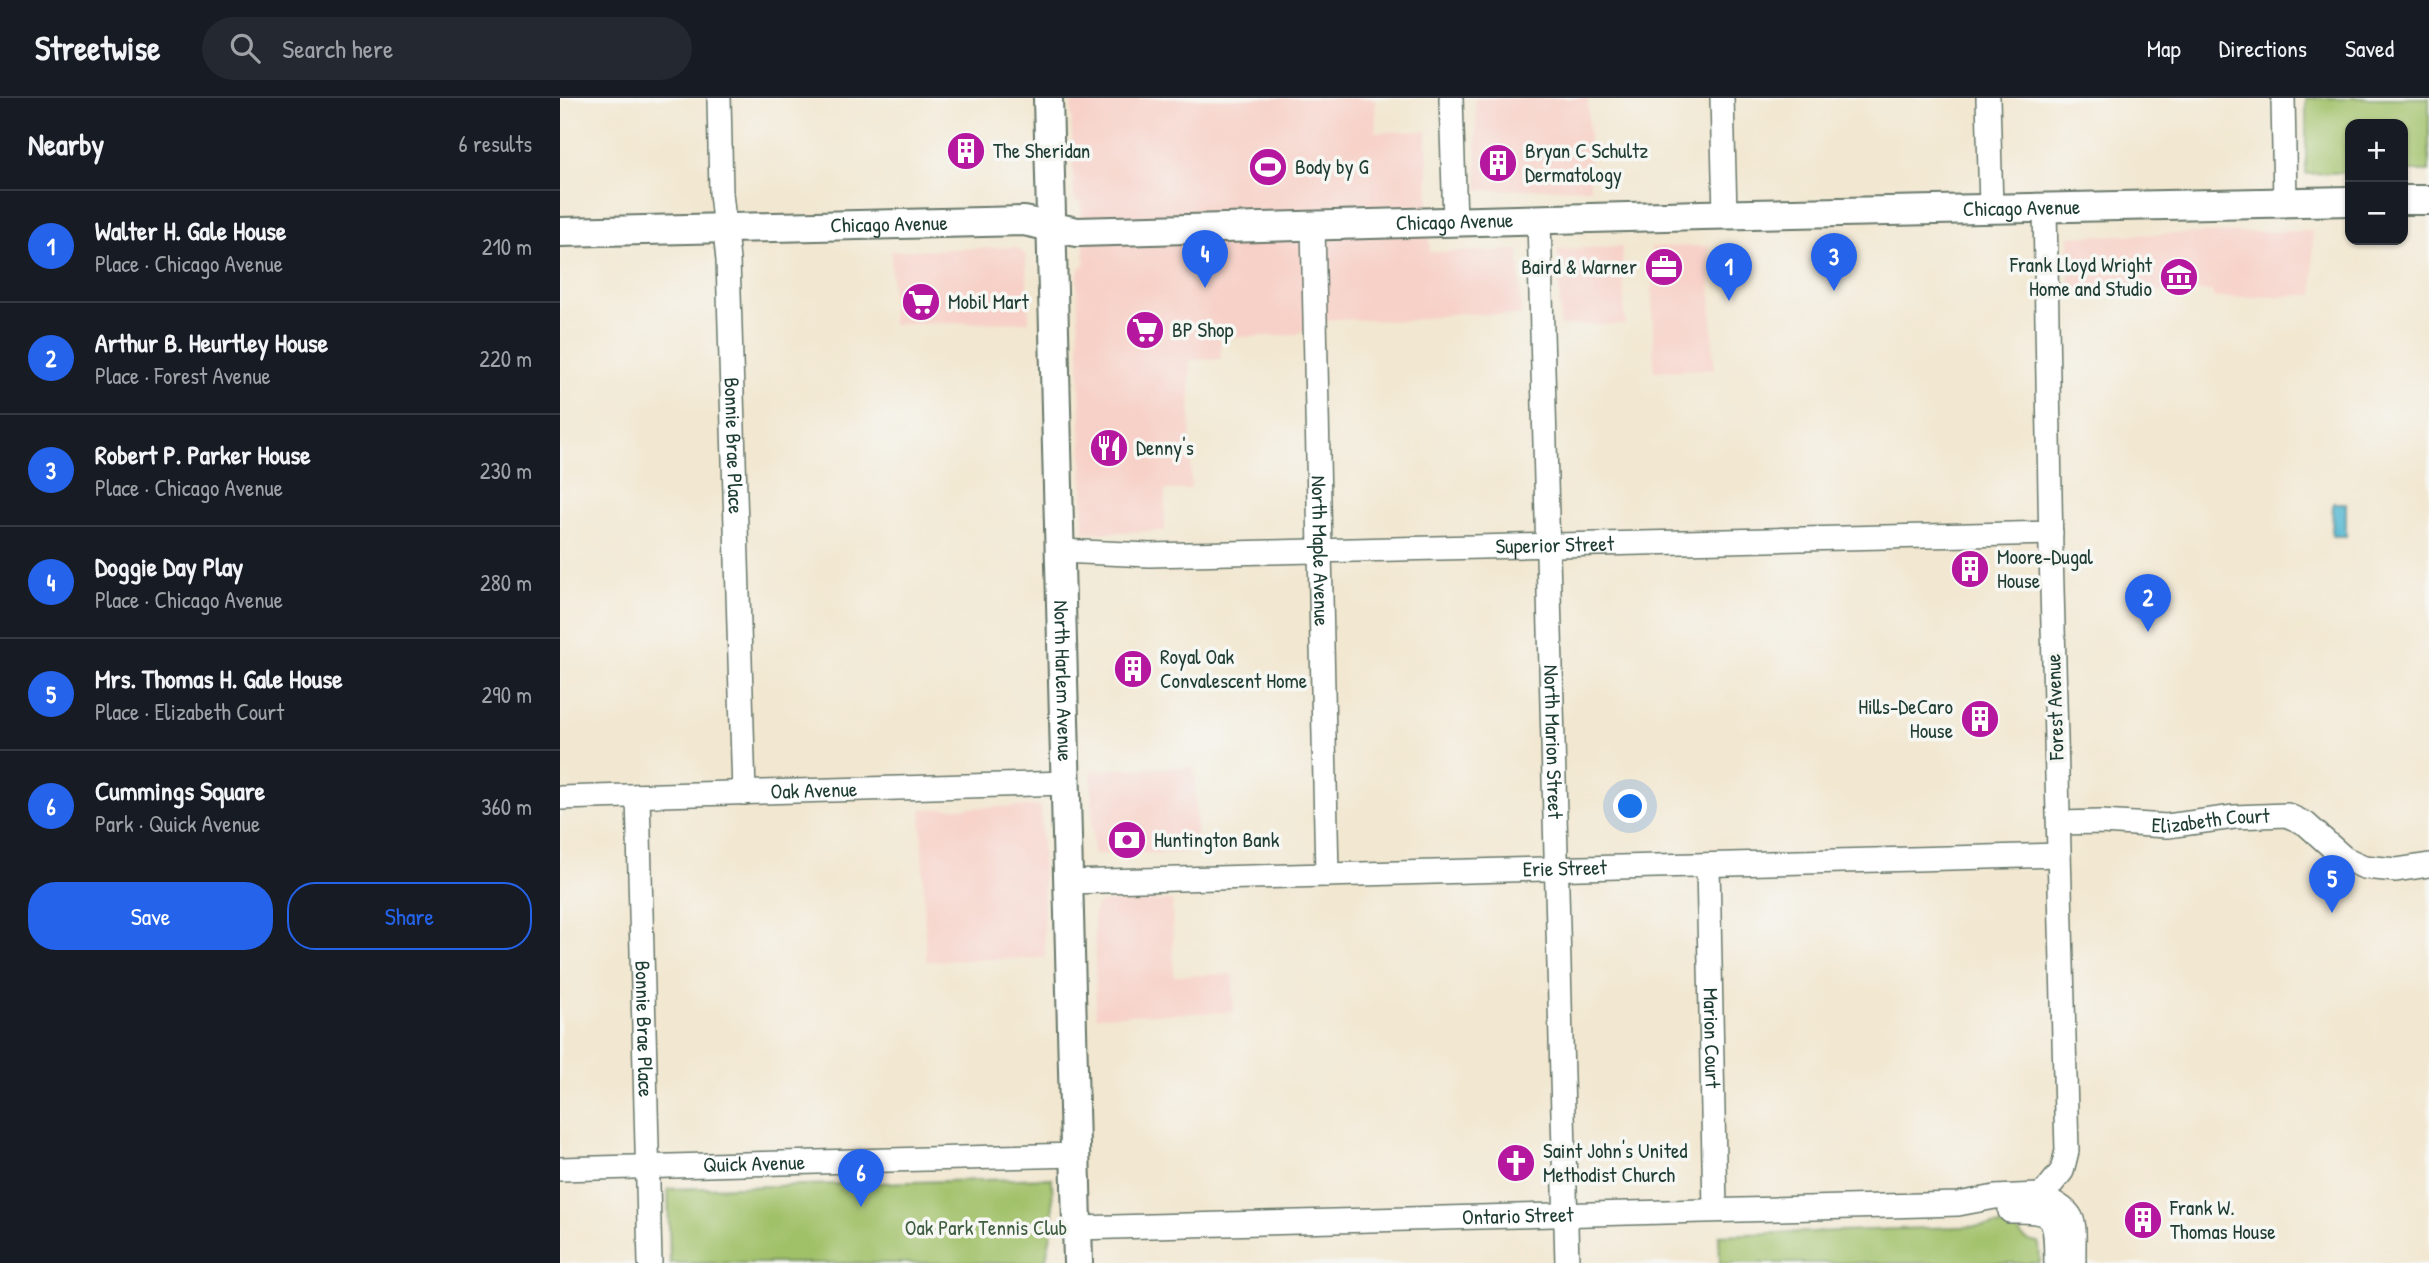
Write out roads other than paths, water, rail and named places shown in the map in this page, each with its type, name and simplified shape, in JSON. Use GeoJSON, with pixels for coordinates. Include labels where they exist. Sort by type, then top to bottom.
{"type":"FeatureCollection","features":[{"type":"Feature","properties":{"kind":"main road","name":"North Harlem Avenue"},"geometry":{"type":"LineString","coordinates":[[1048,98],[1079,1263]]}},
{"type":"Feature","properties":{"kind":"main road"},"geometry":{"type":"LineString","coordinates":[[2408,200],[2429,200]]}},
{"type":"Feature","properties":{"kind":"main road","name":"Chicago Avenue"},"geometry":{"type":"LineString","coordinates":[[560,232],[1024,221],[1077,232],[1725,214],[2345,201]]}},
{"type":"Feature","properties":{"kind":"street","name":"Bonnie Brae Place"},"geometry":{"type":"LineString","coordinates":[[719,98],[721,193],[728,260],[744,793]]}},
{"type":"Feature","properties":{"kind":"street"},"geometry":{"type":"LineString","coordinates":[[1451,98],[1455,221]]}},
{"type":"Feature","properties":{"kind":"street"},"geometry":{"type":"LineString","coordinates":[[1721,98],[1725,214]]}},
{"type":"Feature","properties":{"kind":"street"},"geometry":{"type":"LineString","coordinates":[[1988,98],[1991,208]]}},
{"type":"Feature","properties":{"kind":"street"},"geometry":{"type":"LineString","coordinates":[[2283,98],[2285,202]]}},
{"type":"Feature","properties":{"kind":"street","name":"Forest Avenue"},"geometry":{"type":"LineString","coordinates":[[2030,1201],[2045,1192],[2062,1171],[2067,1151],[2045,207]]}},
{"type":"Feature","properties":{"kind":"street","name":"North Marion Street"},"geometry":{"type":"LineString","coordinates":[[1539,220],[1567,1263]]}},
{"type":"Feature","properties":{"kind":"street","name":"North Maple Avenue"},"geometry":{"type":"LineString","coordinates":[[1313,225],[1327,875]]}},
{"type":"Feature","properties":{"kind":"street","name":"Superior Street"},"geometry":{"type":"LineString","coordinates":[[1060,551],[1150,555],[2051,533]]}},
{"type":"Feature","properties":{"kind":"street","name":"Oak Avenue"},"geometry":{"type":"LineString","coordinates":[[560,798],[1066,783]]}},
{"type":"Feature","properties":{"kind":"street","name":"Bonnie Brae Place"},"geometry":{"type":"LineString","coordinates":[[638,796],[650,1263]]}},
{"type":"Feature","properties":{"kind":"street","name":"Elizabeth Court"},"geometry":{"type":"LineString","coordinates":[[2059,823],[2101,822],[2167,826],[2234,817],[2287,815],[2306,824],[2344,858],[2364,867],[2396,870],[2429,865]]}},
{"type":"Feature","properties":{"kind":"street","name":"Erie Street"},"geometry":{"type":"LineString","coordinates":[[1069,882],[2060,855]]}},
{"type":"Feature","properties":{"kind":"street","name":"Marion Court"},"geometry":{"type":"LineString","coordinates":[[1708,865],[1715,1210]]}},
{"type":"Feature","properties":{"kind":"street","name":"Quick Avenue"},"geometry":{"type":"LineString","coordinates":[[560,1169],[1076,1155]]}},
{"type":"Feature","properties":{"kind":"street","name":"Ontario Street"},"geometry":{"type":"LineString","coordinates":[[1077,1228],[1958,1204],[1995,1197],[2030,1201]]}},
{"type":"Feature","properties":{"kind":"street"},"geometry":{"type":"LineString","coordinates":[[2030,1201],[2063,1207],[2070,1213],[2073,1223],[2065,1256]]}},
{"type":"Feature","properties":{"kind":"water"},"geometry":{"type":"Polygon","coordinates":[[[2333,503],[2346,503],[2346,536],[2332,536],[2333,503]]]}},
{"type":"Feature","properties":{"kind":"place","name":"The Sheridan"},"geometry":{"type":"Point","coordinates":[966,151]}},
{"type":"Feature","properties":{"kind":"place","name":"Bryan C Schultz Dermatology"},"geometry":{"type":"Point","coordinates":[1498,163]}},
{"type":"Feature","properties":{"kind":"place","name":"Body by G"},"geometry":{"type":"Point","coordinates":[1268,167]}},
{"type":"Feature","properties":{"kind":"place","name":"Baird & Warner"},"geometry":{"type":"Point","coordinates":[1664,267]}},
{"type":"Feature","properties":{"kind":"place","name":"Frank Lloyd Wright Home and Studio"},"geometry":{"type":"Point","coordinates":[2179,277]}},
{"type":"Feature","properties":{"kind":"place","name":"Doggie Day Play"},"geometry":{"type":"Point","coordinates":[1205,288]}},
{"type":"Feature","properties":{"kind":"place","name":"Robert P. Parker House"},"geometry":{"type":"Point","coordinates":[1834,291]}},
{"type":"Feature","properties":{"kind":"place","name":"Walter H. Gale House"},"geometry":{"type":"Point","coordinates":[1729,301]}},
{"type":"Feature","properties":{"kind":"place","name":"Mobil Mart"},"geometry":{"type":"Point","coordinates":[921,302]}},
{"type":"Feature","properties":{"kind":"place","name":"BP Shop"},"geometry":{"type":"Point","coordinates":[1145,330]}},
{"type":"Feature","properties":{"kind":"place","name":"Denny's"},"geometry":{"type":"Point","coordinates":[1109,448]}},
{"type":"Feature","properties":{"kind":"place","name":"Moore-Dugal House"},"geometry":{"type":"Point","coordinates":[1970,569]}},
{"type":"Feature","properties":{"kind":"place","name":"Arthur B. Heurtley House"},"geometry":{"type":"Point","coordinates":[2148,632]}},
{"type":"Feature","properties":{"kind":"place","name":"Royal Oak Convalescent Home"},"geometry":{"type":"Point","coordinates":[1133,669]}},
{"type":"Feature","properties":{"kind":"place","name":"Hills-DeCaro House"},"geometry":{"type":"Point","coordinates":[1980,719]}},
{"type":"Feature","properties":{"kind":"place","name":"Huntington Bank"},"geometry":{"type":"Point","coordinates":[1127,840]}},
{"type":"Feature","properties":{"kind":"place","name":"Mrs. Thomas H. Gale House"},"geometry":{"type":"Point","coordinates":[2332,913]}},
{"type":"Feature","properties":{"kind":"place","name":"Saint John's United Methodist Church"},"geometry":{"type":"Point","coordinates":[1516,1163]}},
{"type":"Feature","properties":{"kind":"place","name":"Cummings Square"},"geometry":{"type":"Point","coordinates":[861,1207]}},
{"type":"Feature","properties":{"kind":"place","name":"Frank W. Thomas House"},"geometry":{"type":"Point","coordinates":[2143,1220]}},
{"type":"Feature","properties":{"kind":"park label","name":"Oak Park Tennis Club"},"geometry":{"type":"Point","coordinates":[986,1228]}}]}
